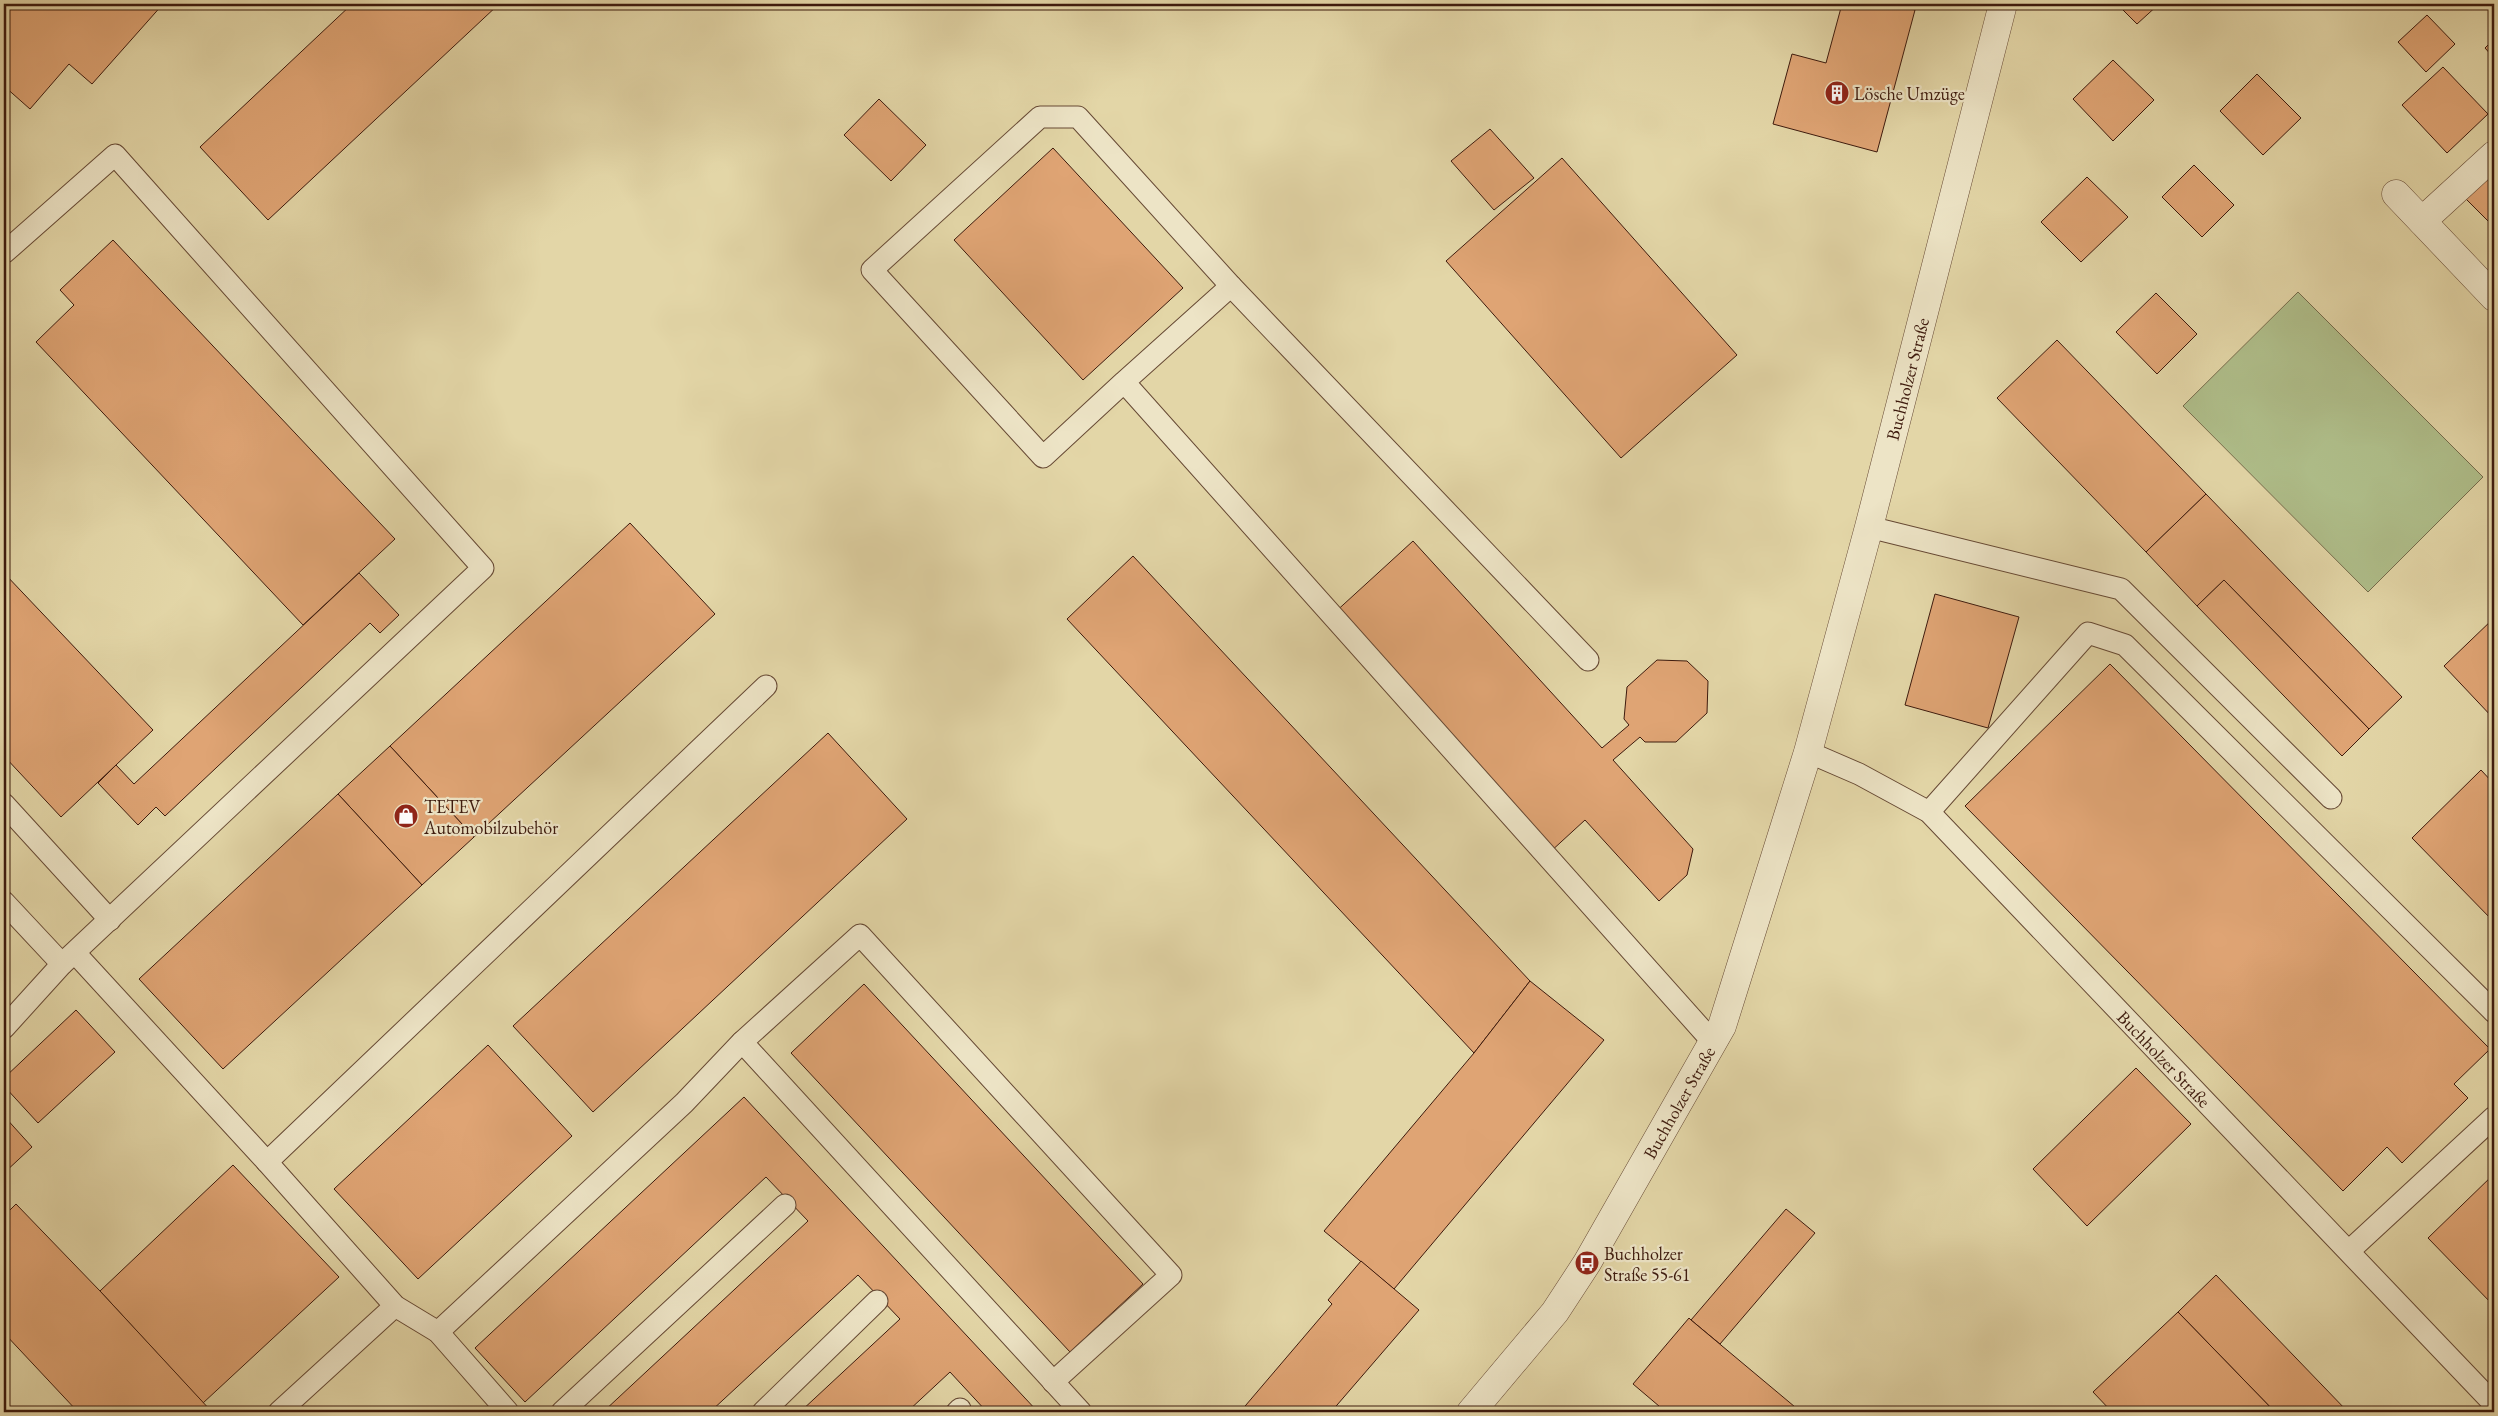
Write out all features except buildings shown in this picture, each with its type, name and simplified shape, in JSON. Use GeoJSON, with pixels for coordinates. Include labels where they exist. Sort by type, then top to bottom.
{"type":"FeatureCollection","features":[{"type":"Feature","properties":{"kind":"street","name":"Buchholzer Straße"},"geometry":{"type":"LineString","coordinates":[[1471,1412],[1555,1312],[1587,1263],[1722,1026],[1808,752],[1869,528],[2002,4]]}},
{"type":"Feature","properties":{"kind":"street"},"geometry":{"type":"LineString","coordinates":[[2422,221],[2494,155]]}},
{"type":"Feature","properties":{"kind":"street"},"geometry":{"type":"LineString","coordinates":[[2396,194],[2494,297]]}},
{"type":"Feature","properties":{"kind":"lane"},"geometry":{"type":"LineString","coordinates":[[1231,286],[1043,457],[872,270],[1040,117],[1078,117],[1231,286],[1588,660]]}},
{"type":"Feature","properties":{"kind":"lane"},"geometry":{"type":"LineString","coordinates":[[4,253],[114,155],[483,568],[68,959],[4,1028]]}},
{"type":"Feature","properties":{"kind":"lane"},"geometry":{"type":"LineString","coordinates":[[1124,382],[1712,1042]]}},
{"type":"Feature","properties":{"kind":"lane"},"geometry":{"type":"LineString","coordinates":[[1869,528],[2121,589],[2331,798]]}},
{"type":"Feature","properties":{"kind":"lane"},"geometry":{"type":"LineString","coordinates":[[1929,812],[2088,633],[2115,642],[2124,646],[2494,1012]]}},
{"type":"Feature","properties":{"kind":"lane"},"geometry":{"type":"LineString","coordinates":[[267,1162],[766,686]]}},
{"type":"Feature","properties":{"kind":"lane","name":"Buchholzer Straße"},"geometry":{"type":"LineString","coordinates":[[1808,752],[1860,774],[1929,812],[2494,1404]]}},
{"type":"Feature","properties":{"kind":"lane"},"geometry":{"type":"LineString","coordinates":[[4,804],[110,920]]}},
{"type":"Feature","properties":{"kind":"lane"},"geometry":{"type":"LineString","coordinates":[[4,902],[68,959],[267,1162],[395,1306],[438,1332],[508,1412]]}},
{"type":"Feature","properties":{"kind":"lane"},"geometry":{"type":"LineString","coordinates":[[438,1332],[684,1103],[742,1042],[860,935],[1171,1275],[1053,1382]]}},
{"type":"Feature","properties":{"kind":"lane"},"geometry":{"type":"LineString","coordinates":[[742,1042],[1081,1412]]}},
{"type":"Feature","properties":{"kind":"lane"},"geometry":{"type":"LineString","coordinates":[[2349,1251],[2494,1117]]}},
{"type":"Feature","properties":{"kind":"lane"},"geometry":{"type":"LineString","coordinates":[[562,1412],[785,1205]]}},
{"type":"Feature","properties":{"kind":"lane"},"geometry":{"type":"LineString","coordinates":[[763,1412],[877,1301]]}},
{"type":"Feature","properties":{"kind":"lane"},"geometry":{"type":"LineString","coordinates":[[279,1412],[395,1306]]}},
{"type":"Feature","properties":{"kind":"green space"},"geometry":{"type":"Polygon","coordinates":[[[2298,292],[2483,477],[2368,592],[2183,406],[2298,292]]]}},
{"type":"Feature","properties":{"kind":"place","name":"Lösche Umzüge"},"geometry":{"type":"Point","coordinates":[1837,93]}},
{"type":"Feature","properties":{"kind":"place","name":"TETEV Automobilzubehör"},"geometry":{"type":"Point","coordinates":[406,816]}},
{"type":"Feature","properties":{"kind":"place","name":"Buchholzer Straße 55-61"},"geometry":{"type":"Point","coordinates":[1587,1263]}}]}
